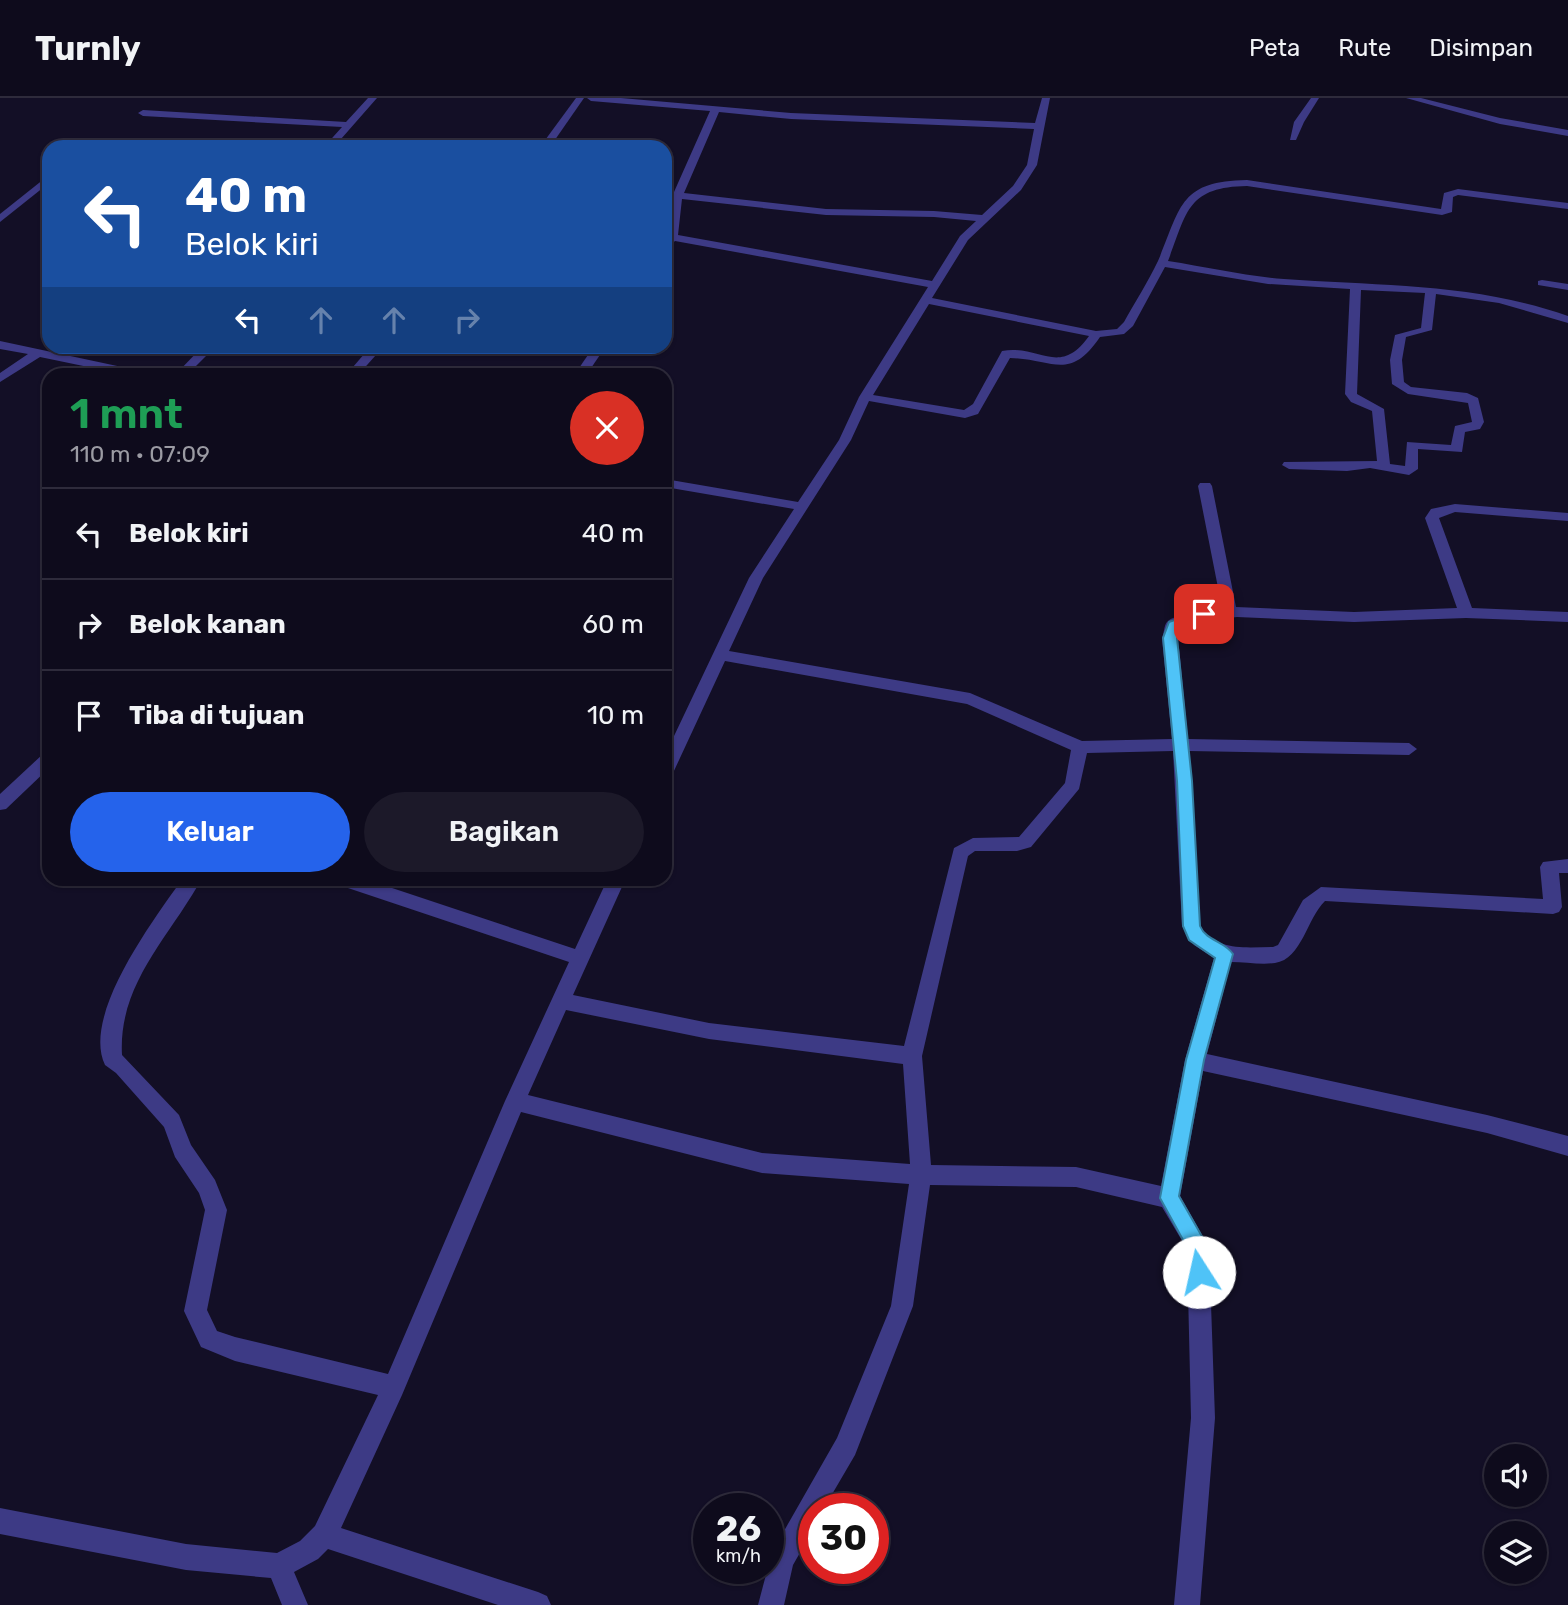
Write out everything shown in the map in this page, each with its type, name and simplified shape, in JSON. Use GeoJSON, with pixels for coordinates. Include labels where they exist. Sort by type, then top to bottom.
{"type":"FeatureCollection","features":[{"type":"Feature","properties":{"kind":"street"},"geometry":{"type":"LineString","coordinates":[[335,140],[373,98]]}},
{"type":"Feature","properties":{"kind":"street"},"geometry":{"type":"LineString","coordinates":[[550,140],[580,98]]}},
{"type":"Feature","properties":{"kind":"street"},"geometry":{"type":"LineString","coordinates":[[591,98],[804,116],[1040,126]]}},
{"type":"Feature","properties":{"kind":"street"},"geometry":{"type":"LineString","coordinates":[[672,758],[756,578],[845,440],[865,397],[964,238],[1017,188],[1032,165],[1046,98]]}},
{"type":"Feature","properties":{"kind":"street"},"geometry":{"type":"LineString","coordinates":[[1293,138],[1299,122],[1315,98]]}},
{"type":"Feature","properties":{"kind":"street"},"geometry":{"type":"LineString","coordinates":[[1410,98],[1500,121],[1568,133]]}},
{"type":"Feature","properties":{"kind":"street"},"geometry":{"type":"LineString","coordinates":[[672,223],[678,195],[716,109]]}},
{"type":"Feature","properties":{"kind":"street"},"geometry":{"type":"LineString","coordinates":[[143,113],[348,125]]}},
{"type":"Feature","properties":{"kind":"street"},"geometry":{"type":"LineString","coordinates":[[927,300],[1096,334],[1120,332],[1129,324],[1162,263],[1189,198],[1205,187],[1221,183],[1247,183],[1442,212],[1448,210],[1448,195],[1458,191],[1568,206]]}},
{"type":"Feature","properties":{"kind":"street"},"geometry":{"type":"LineString","coordinates":[[0,219],[42,184]]}},
{"type":"Feature","properties":{"kind":"street"},"geometry":{"type":"LineString","coordinates":[[672,195],[826,212],[934,214],[987,219]]}},
{"type":"Feature","properties":{"kind":"street"},"geometry":{"type":"LineString","coordinates":[[672,243],[935,285]]}},
{"type":"Feature","properties":{"kind":"street"},"geometry":{"type":"LineString","coordinates":[[1162,263],[1282,282],[1431,291],[1504,299],[1568,320]]}},
{"type":"Feature","properties":{"kind":"street"},"geometry":{"type":"LineString","coordinates":[[1542,283],[1568,287]]}},
{"type":"Feature","properties":{"kind":"street"},"geometry":{"type":"LineString","coordinates":[[1356,286],[1351,394],[1355,399],[1378,410],[1384,466]]}},
{"type":"Feature","properties":{"kind":"street"},"geometry":{"type":"LineString","coordinates":[[1289,465],[1384,466],[1410,470],[1411,446],[1414,444],[1457,449],[1459,429],[1476,426],[1476,404],[1472,398],[1408,390],[1398,384],[1396,360],[1401,335],[1426,330],[1431,291]]}},
{"type":"Feature","properties":{"kind":"street"},"geometry":{"type":"LineString","coordinates":[[865,397],[965,414],[974,411],[979,405],[1006,354],[1016,353],[1066,362],[1076,359],[1096,334]]}},
{"type":"Feature","properties":{"kind":"street"},"geometry":{"type":"LineString","coordinates":[[0,345],[107,368]]}},
{"type":"Feature","properties":{"kind":"street"},"geometry":{"type":"LineString","coordinates":[[0,378],[38,354]]}},
{"type":"Feature","properties":{"kind":"street"},"geometry":{"type":"LineString","coordinates":[[187,368],[202,354]]}},
{"type":"Feature","properties":{"kind":"street"},"geometry":{"type":"LineString","coordinates":[[358,368],[370,354]]}},
{"type":"Feature","properties":{"kind":"street"},"geometry":{"type":"LineString","coordinates":[[672,484],[804,507]]}},
{"type":"Feature","properties":{"kind":"street"},"geometry":{"type":"LineString","coordinates":[[1205,486],[1230,612]]}},
{"type":"Feature","properties":{"kind":"street"},"geometry":{"type":"LineString","coordinates":[[1466,613],[1432,518],[1436,512],[1455,508],[1568,517]]}},
{"type":"Feature","properties":{"kind":"street"},"geometry":{"type":"LineString","coordinates":[[1568,617],[1466,613],[1354,617],[1230,612],[1204,614],[1173,625],[1170,638],[1180,745],[1191,926],[1195,936],[1203,943],[1224,954],[1275,955],[1285,950],[1309,905],[1321,894],[1553,907],[1549,867],[1568,866]]}},
{"type":"Feature","properties":{"kind":"street"},"geometry":{"type":"LineString","coordinates":[[720,654],[970,699],[1080,747],[1180,745],[1409,749]]}},
{"type":"Feature","properties":{"kind":"street"},"geometry":{"type":"LineString","coordinates":[[771,1605],[781,1561],[846,1446],[902,1306],[921,1175],[912,1056],[960,853],[965,846],[973,844],[1015,847],[1025,842],[1073,785],[1080,747]]}},
{"type":"Feature","properties":{"kind":"street"},"geometry":{"type":"LineString","coordinates":[[0,804],[42,765]]}},
{"type":"Feature","properties":{"kind":"street"},"geometry":{"type":"LineString","coordinates":[[188,886],[135,963],[109,1039],[113,1059],[172,1122],[182,1150],[207,1187],[216,1210],[195,1311],[209,1339],[235,1349],[394,1387]]}},
{"type":"Feature","properties":{"kind":"street"},"geometry":{"type":"LineString","coordinates":[[363,886],[579,958]]}},
{"type":"Feature","properties":{"kind":"street"},"geometry":{"type":"LineString","coordinates":[[0,1521],[186,1557],[279,1566],[309,1550],[324,1535],[394,1387],[515,1101],[613,886]]}},
{"type":"Feature","properties":{"kind":"street"},"geometry":{"type":"LineString","coordinates":[[1187,1605],[1203,1418],[1198,1247],[1169,1198],[1195,1060],[1224,954]]}},
{"type":"Feature","properties":{"kind":"street"},"geometry":{"type":"LineString","coordinates":[[560,1001],[709,1031],[912,1056]]}},
{"type":"Feature","properties":{"kind":"street"},"geometry":{"type":"LineString","coordinates":[[1195,1060],[1487,1124],[1568,1146]]}},
{"type":"Feature","properties":{"kind":"street"},"geometry":{"type":"LineString","coordinates":[[515,1101],[762,1163],[921,1175],[1076,1177],[1169,1198]]}},
{"type":"Feature","properties":{"kind":"street"},"geometry":{"type":"LineString","coordinates":[[324,1535],[538,1605]]}},
{"type":"Feature","properties":{"kind":"street"},"geometry":{"type":"LineString","coordinates":[[279,1566],[295,1605]]}},
{"type":"Feature","properties":{"kind":"route"},"geometry":{"type":"LineString","coordinates":[[1199,1272],[1198,1247],[1169,1198],[1195,1060],[1224,954],[1203,943],[1195,936],[1191,926],[1184,781],[1170,638],[1173,625],[1204,614]]}}]}
